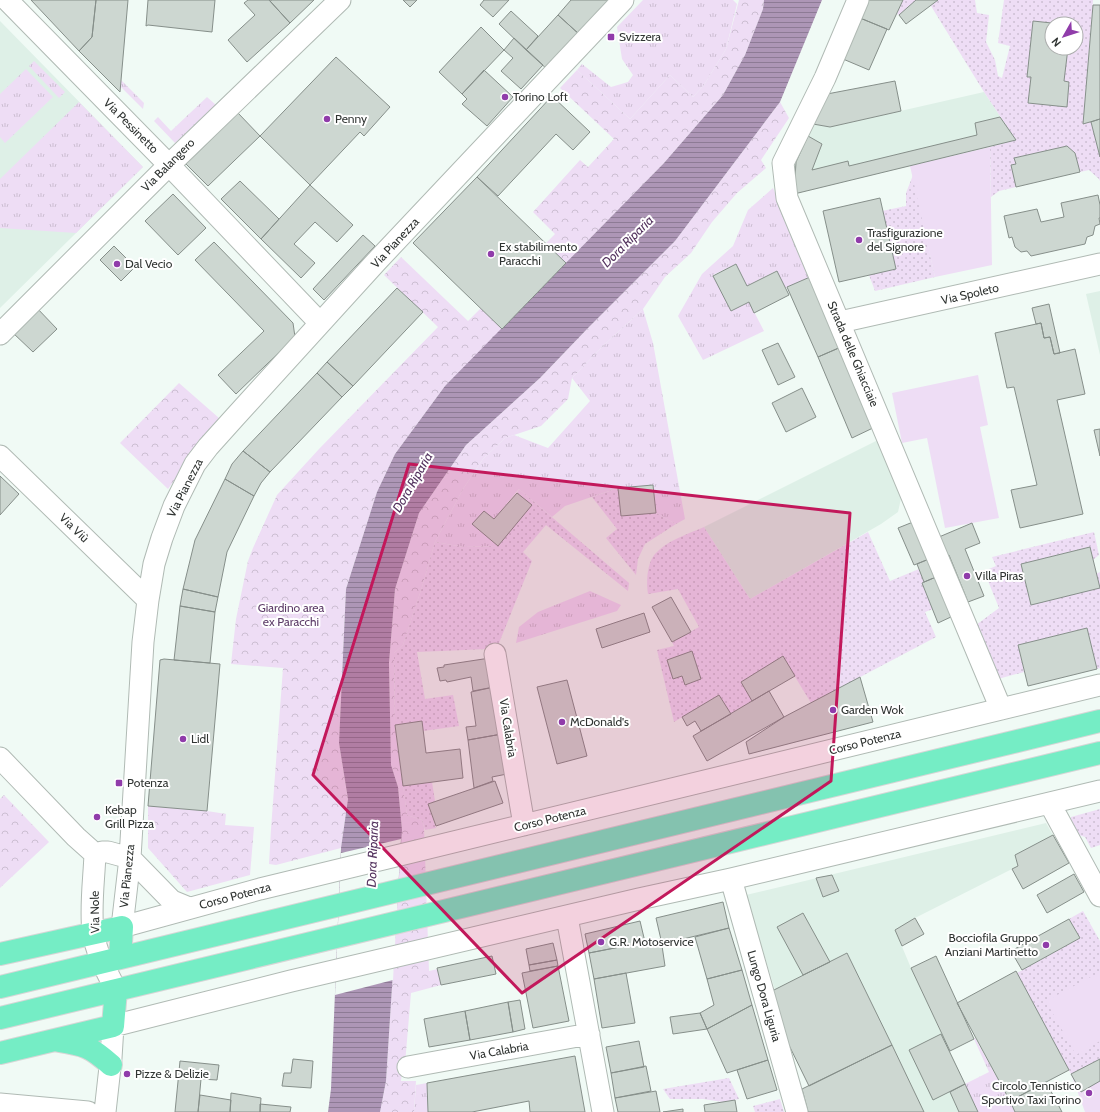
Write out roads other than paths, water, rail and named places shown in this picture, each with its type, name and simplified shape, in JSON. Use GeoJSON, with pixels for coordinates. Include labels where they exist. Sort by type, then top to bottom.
{"type":"FeatureCollection","features":[{"type":"Feature","properties":{"kind":"main road"},"geometry":{"type":"LineString","coordinates":[[0,987],[1100,721]]}},
{"type":"Feature","properties":{"kind":"main road"},"geometry":{"type":"LineString","coordinates":[[0,1018],[1100,753]]}},
{"type":"Feature","properties":{"kind":"main road","name":"Corso Potenza"},"geometry":{"type":"LineString","coordinates":[[0,954],[122,927]]}},
{"type":"Feature","properties":{"kind":"main road","name":"Via Pianezza"},"geometry":{"type":"LineString","coordinates":[[111,960],[122,927]]}},
{"type":"Feature","properties":{"kind":"main road","name":"Via Pianezza"},"geometry":{"type":"LineString","coordinates":[[113,1026],[116,990]]}},
{"type":"Feature","properties":{"kind":"main road"},"geometry":{"type":"LineString","coordinates":[[0,1053],[113,1026]]}},
{"type":"Feature","properties":{"kind":"main road"},"geometry":{"type":"LineString","coordinates":[[54,1041],[76,1043],[96,1052],[111,1066]]}},
{"type":"Feature","properties":{"kind":"street","name":"Via Pessinetto"},"geometry":{"type":"LineString","coordinates":[[7,0],[169,165],[320,323]]}},
{"type":"Feature","properties":{"kind":"street","name":"Via Balangero"},"geometry":{"type":"LineString","coordinates":[[0,334],[169,165],[340,0]]}},
{"type":"Feature","properties":{"kind":"street","name":"Via Pianezza"},"geometry":{"type":"LineString","coordinates":[[122,927],[130,858],[143,642],[148,600],[154,564],[162,538],[178,499],[195,464],[212,442],[320,323],[623,0]]}},
{"type":"Feature","properties":{"kind":"street","name":"Strada delle Ghiacciaie"},"geometry":{"type":"LineString","coordinates":[[858,0],[825,78],[784,163],[787,198],[1001,709]]}},
{"type":"Feature","properties":{"kind":"street","name":"Via Spoleto"},"geometry":{"type":"LineString","coordinates":[[840,322],[1100,264]]}},
{"type":"Feature","properties":{"kind":"street","name":"Via Viù"},"geometry":{"type":"LineString","coordinates":[[0,456],[148,600]]}},
{"type":"Feature","properties":{"kind":"street","name":"Via Calabria"},"geometry":{"type":"LineString","coordinates":[[495,654],[524,825]]}},
{"type":"Feature","properties":{"kind":"street","name":"Corso Potenza"},"geometry":{"type":"LineString","coordinates":[[122,927],[280,884],[1100,685]]}},
{"type":"Feature","properties":{"kind":"street"},"geometry":{"type":"LineString","coordinates":[[0,758],[58,819],[95,854],[108,852],[130,858],[172,900],[189,908]]}},
{"type":"Feature","properties":{"kind":"street"},"geometry":{"type":"LineString","coordinates":[[113,1026],[291,981],[639,899],[731,879],[1100,791]]}},
{"type":"Feature","properties":{"kind":"street"},"geometry":{"type":"LineString","coordinates":[[1050,804],[1100,896]]}},
{"type":"Feature","properties":{"kind":"street","name":"Via Nole"},"geometry":{"type":"LineString","coordinates":[[95,854],[93,933],[111,960]]}},
{"type":"Feature","properties":{"kind":"street","name":"Lungo Dora Liguria"},"geometry":{"type":"LineString","coordinates":[[731,879],[797,1112]]}},
{"type":"Feature","properties":{"kind":"street"},"geometry":{"type":"LineString","coordinates":[[567,917],[603,1112]]}},
{"type":"Feature","properties":{"kind":"street","name":"Via Pianezza"},"geometry":{"type":"LineString","coordinates":[[111,960],[116,990]]}},
{"type":"Feature","properties":{"kind":"street","name":"Via Pianezza"},"geometry":{"type":"LineString","coordinates":[[105,1112],[111,1066],[113,1026]]}},
{"type":"Feature","properties":{"kind":"street","name":"Via Calabria"},"geometry":{"type":"LineString","coordinates":[[408,1068],[589,1034]]}},
{"type":"Feature","properties":{"kind":"street"},"geometry":{"type":"LineString","coordinates":[[0,1104],[88,1112]]}},
{"type":"Feature","properties":{"kind":"water","name":"Dora Riparia"},"geometry":{"type":"Polygon","coordinates":[[[764,0],[822,0],[780,102],[675,241],[540,378],[466,445],[419,513],[395,589],[389,663],[391,765],[398,787],[402,830],[386,1081],[380,1112],[328,1112],[331,1089],[341,848],[348,799],[339,743],[346,589],[377,492],[395,454],[445,386],[664,163],[723,95],[745,55],[763,9],[764,0]]]}},
{"type":"Feature","properties":{"kind":"place","name":"Svizzera"},"geometry":{"type":"Point","coordinates":[611,37]}},
{"type":"Feature","properties":{"kind":"place","name":"Torino Loft"},"geometry":{"type":"Point","coordinates":[505,97]}},
{"type":"Feature","properties":{"kind":"place","name":"Penny"},"geometry":{"type":"Point","coordinates":[327,119]}},
{"type":"Feature","properties":{"kind":"place","name":"Trasfigurazione del Signore"},"geometry":{"type":"Point","coordinates":[859,240]}},
{"type":"Feature","properties":{"kind":"place","name":"Ex stabilimento Paracchi"},"geometry":{"type":"Point","coordinates":[491,254]}},
{"type":"Feature","properties":{"kind":"place","name":"Dal Vecio"},"geometry":{"type":"Point","coordinates":[117,264]}},
{"type":"Feature","properties":{"kind":"place","name":"Villa Piras"},"geometry":{"type":"Point","coordinates":[967,576]}},
{"type":"Feature","properties":{"kind":"place","name":"Garden Wok"},"geometry":{"type":"Point","coordinates":[833,710]}},
{"type":"Feature","properties":{"kind":"place","name":"McDonald's"},"geometry":{"type":"Point","coordinates":[562,722]}},
{"type":"Feature","properties":{"kind":"place","name":"Lidl"},"geometry":{"type":"Point","coordinates":[183,739]}},
{"type":"Feature","properties":{"kind":"place","name":"Potenza"},"geometry":{"type":"Point","coordinates":[119,783]}},
{"type":"Feature","properties":{"kind":"place","name":"Kebap Grill Pizza"},"geometry":{"type":"Point","coordinates":[97,817]}},
{"type":"Feature","properties":{"kind":"place","name":"G.R. Motoservice"},"geometry":{"type":"Point","coordinates":[601,942]}},
{"type":"Feature","properties":{"kind":"place","name":"Bocciofila Gruppo Anziani Martinetto"},"geometry":{"type":"Point","coordinates":[1046,945]}},
{"type":"Feature","properties":{"kind":"place","name":"Pizze & Delizie"},"geometry":{"type":"Point","coordinates":[127,1074]}},
{"type":"Feature","properties":{"kind":"place","name":"Circolo Tennistico Sportivo Taxi Torino"},"geometry":{"type":"Point","coordinates":[1089,1093]}},
{"type":"Feature","properties":{"kind":"park label","name":"Giardino area ex Paracchi"},"geometry":{"type":"Point","coordinates":[291,615]}}]}
